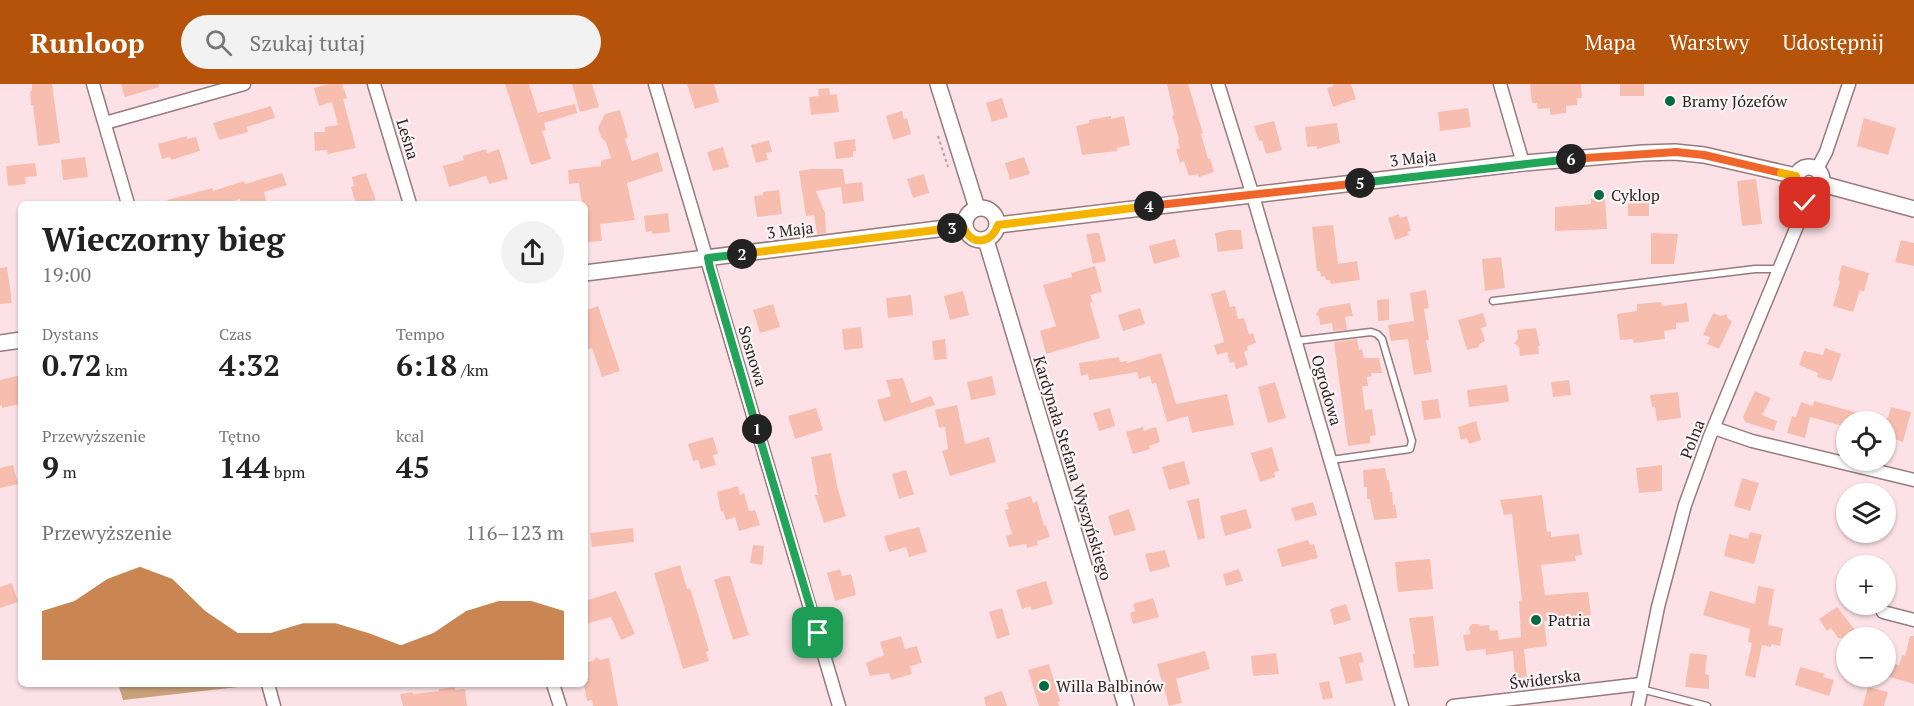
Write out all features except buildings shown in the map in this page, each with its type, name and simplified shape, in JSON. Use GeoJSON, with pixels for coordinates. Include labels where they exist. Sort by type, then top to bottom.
{"type":"FeatureCollection","features":[{"type":"Feature","properties":{"kind":"street"},"geometry":{"type":"LineString","coordinates":[[93,84],[127,201]]}},
{"type":"Feature","properties":{"kind":"street"},"geometry":{"type":"LineString","coordinates":[[105,123],[244,84]]}},
{"type":"Feature","properties":{"kind":"street","name":"Leśna"},"geometry":{"type":"LineString","coordinates":[[374,84],[409,201]]}},
{"type":"Feature","properties":{"kind":"street","name":"Sosnowa"},"geometry":{"type":"LineString","coordinates":[[656,84],[840,706]]}},
{"type":"Feature","properties":{"kind":"street"},"geometry":{"type":"LineString","coordinates":[[938,84],[977,208]]}},
{"type":"Feature","properties":{"kind":"street","name":"Ogrodowa"},"geometry":{"type":"LineString","coordinates":[[1218,84],[1402,706]]}},
{"type":"Feature","properties":{"kind":"street"},"geometry":{"type":"LineString","coordinates":[[1500,84],[1523,163]]}},
{"type":"Feature","properties":{"kind":"street"},"geometry":{"type":"LineString","coordinates":[[1817,169],[1826,152],[1849,84]]}},
{"type":"Feature","properties":{"kind":"street","name":"3 Maja"},"geometry":{"type":"LineString","coordinates":[[998,225],[1523,163],[1632,154],[1676,152],[1704,155],[1796,176]]}},
{"type":"Feature","properties":{"kind":"street"},"geometry":{"type":"LineString","coordinates":[[1812,166],[1817,169],[1822,176],[1822,184],[1817,191],[1805,193],[1798,188],[1796,176],[1804,167],[1812,166]]}},
{"type":"Feature","properties":{"kind":"street"},"geometry":{"type":"LineString","coordinates":[[1822,184],[1914,209]]}},
{"type":"Feature","properties":{"kind":"street","name":"Polna"},"geometry":{"type":"LineString","coordinates":[[1638,706],[1666,571],[1685,505],[1714,428],[1802,214],[1805,193]]}},
{"type":"Feature","properties":{"kind":"street"},"geometry":{"type":"LineString","coordinates":[[977,208],[992,212],[998,225],[993,235],[986,240],[974,240],[964,228],[965,218],[977,208]]}},
{"type":"Feature","properties":{"kind":"street","name":"3 Maja"},"geometry":{"type":"LineString","coordinates":[[588,273],[946,228],[964,228]]}},
{"type":"Feature","properties":{"kind":"street","name":"Kardynała Stefana Wyszyńskiego"},"geometry":{"type":"LineString","coordinates":[[986,240],[1126,706]]}},
{"type":"Feature","properties":{"kind":"street"},"geometry":{"type":"LineString","coordinates":[[0,343],[18,340]]}},
{"type":"Feature","properties":{"kind":"street"},"geometry":{"type":"LineString","coordinates":[[1714,428],[1752,441],[1914,480]]}},
{"type":"Feature","properties":{"kind":"street"},"geometry":{"type":"LineString","coordinates":[[1895,615],[1914,620]]}},
{"type":"Feature","properties":{"kind":"street","name":"Świderska"},"geometry":{"type":"LineString","coordinates":[[1453,706],[1641,686]]}},
{"type":"Feature","properties":{"kind":"street"},"geometry":{"type":"LineString","coordinates":[[269,687],[274,706]]}},
{"type":"Feature","properties":{"kind":"street"},"geometry":{"type":"LineString","coordinates":[[554,687],[560,706]]}},
{"type":"Feature","properties":{"kind":"lane"},"geometry":{"type":"LineString","coordinates":[[1493,301],[1755,269],[1779,269]]}},
{"type":"Feature","properties":{"kind":"lane"},"geometry":{"type":"LineString","coordinates":[[1295,342],[1371,332],[1382,339],[1412,441],[1410,449],[1330,460]]}},
{"type":"Feature","properties":{"kind":"lane"},"geometry":{"type":"LineString","coordinates":[[1641,686],[1707,706]]}},
{"type":"Feature","properties":{"kind":"shaded area"},"geometry":{"type":"Polygon","coordinates":[[[119,687],[239,687],[123,700],[119,687]]]}},
{"type":"Feature","properties":{"kind":"place","name":"Bramy Józefów"},"geometry":{"type":"Point","coordinates":[1670,101]}},
{"type":"Feature","properties":{"kind":"place","name":"Cyklop"},"geometry":{"type":"Point","coordinates":[1599,195]}},
{"type":"Feature","properties":{"kind":"place","name":"Patria"},"geometry":{"type":"Point","coordinates":[1536,620]}},
{"type":"Feature","properties":{"kind":"place","name":"Willa Balbinów"},"geometry":{"type":"Point","coordinates":[1044,686]}},
{"type":"Feature","properties":{"kind":"route"},"geometry":{"type":"LineString","coordinates":[[818,633],[708,258],[946,228],[964,228],[970,237],[979,241],[986,240],[993,235],[998,225],[1024,221],[1523,163],[1643,153],[1676,152],[1704,155],[1796,176],[1798,188],[1805,193],[1805,203]]}}]}
